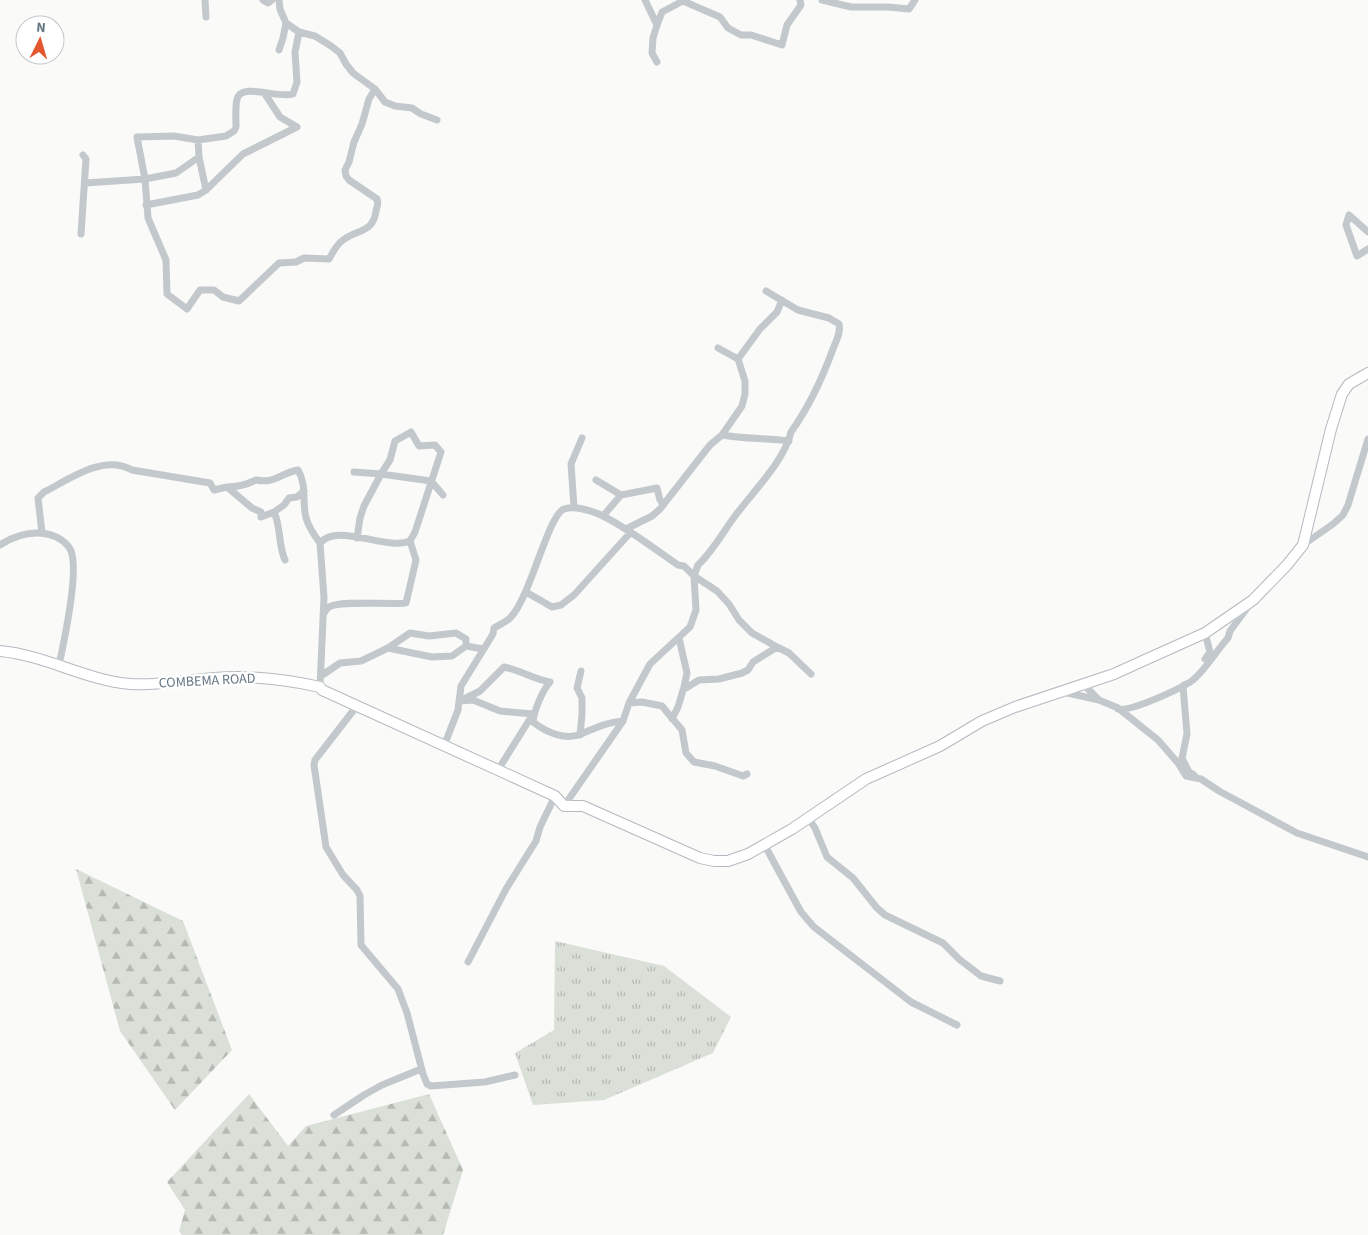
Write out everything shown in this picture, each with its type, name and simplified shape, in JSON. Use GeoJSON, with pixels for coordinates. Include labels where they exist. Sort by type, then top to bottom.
{"type":"FeatureCollection","features":[{"type":"Feature","properties":{"kind":"street"},"geometry":{"type":"LineString","coordinates":[[205,0],[206,17]]}},
{"type":"Feature","properties":{"kind":"street"},"geometry":{"type":"LineString","coordinates":[[279,0],[280,9],[286,23],[299,32],[315,36],[340,53],[354,73],[375,89],[385,102],[390,105],[412,108],[437,120]]}},
{"type":"Feature","properties":{"kind":"street"},"geometry":{"type":"LineString","coordinates":[[645,0],[656,25]]}},
{"type":"Feature","properties":{"kind":"street"},"geometry":{"type":"LineString","coordinates":[[657,62],[652,53],[656,25],[662,12],[683,1],[720,18],[728,28],[740,35],[751,35],[782,45],[786,25],[802,5],[800,0]]}},
{"type":"Feature","properties":{"kind":"street"},"geometry":{"type":"LineString","coordinates":[[822,0],[851,7],[909,9],[915,0]]}},
{"type":"Feature","properties":{"kind":"street"},"geometry":{"type":"LineString","coordinates":[[279,50],[286,23]]}},
{"type":"Feature","properties":{"kind":"street"},"geometry":{"type":"LineString","coordinates":[[299,32],[295,52],[297,82],[293,94],[287,96],[265,94],[250,90],[240,93],[237,99],[236,127],[234,131],[226,136],[198,140],[174,136],[137,137],[145,179],[148,218],[166,260],[167,294],[187,309],[200,290],[214,290],[223,297],[239,301],[278,263],[296,262],[304,258],[329,259],[335,247],[342,240],[367,230],[377,214],[379,204],[377,199],[349,180],[345,170],[350,162],[354,142],[362,124],[368,99],[375,89]]}},
{"type":"Feature","properties":{"kind":"street"},"geometry":{"type":"LineString","coordinates":[[146,204],[198,195],[206,190],[244,154],[297,128],[280,117],[265,94]]}},
{"type":"Feature","properties":{"kind":"street"},"geometry":{"type":"LineString","coordinates":[[198,140],[199,157],[206,190]]}},
{"type":"Feature","properties":{"kind":"street"},"geometry":{"type":"LineString","coordinates":[[81,234],[86,159],[83,155]]}},
{"type":"Feature","properties":{"kind":"street"},"geometry":{"type":"LineString","coordinates":[[85,183],[145,179],[176,173],[199,157]]}},
{"type":"Feature","properties":{"kind":"street"},"geometry":{"type":"LineString","coordinates":[[1368,232],[1349,215],[1346,225],[1357,256],[1368,249]]}},
{"type":"Feature","properties":{"kind":"street"},"geometry":{"type":"LineString","coordinates":[[564,806],[623,721],[629,703],[650,664],[690,627],[696,610],[694,576],[698,565],[762,483],[789,441],[791,432],[818,387],[840,329],[839,324],[835,320],[798,310],[766,291]]}},
{"type":"Feature","properties":{"kind":"street"},"geometry":{"type":"LineString","coordinates":[[738,360],[756,334],[777,312],[782,300]]}},
{"type":"Feature","properties":{"kind":"street"},"geometry":{"type":"LineString","coordinates":[[526,592],[552,607],[561,605],[574,595],[628,531],[652,516],[664,504],[710,445],[722,435],[742,406],[745,394],[745,381],[738,360],[718,348]]}},
{"type":"Feature","properties":{"kind":"street"},"geometry":{"type":"LineString","coordinates":[[1303,545],[1331,429],[1342,394],[1349,384],[1368,373]]}},
{"type":"Feature","properties":{"kind":"street"},"geometry":{"type":"LineString","coordinates":[[324,614],[330,607],[340,604],[391,605],[406,603],[416,560],[410,541],[415,532],[441,452],[435,446],[419,446],[410,432],[395,442],[390,460],[362,512],[357,538]]}},
{"type":"Feature","properties":{"kind":"street"},"geometry":{"type":"LineString","coordinates":[[722,435],[743,439],[770,438],[789,441]]}},
{"type":"Feature","properties":{"kind":"street"},"geometry":{"type":"LineString","coordinates":[[574,507],[571,464],[582,438]]}},
{"type":"Feature","properties":{"kind":"street"},"geometry":{"type":"LineString","coordinates":[[1061,691],[1099,700],[1124,710],[1183,686],[1194,679],[1228,638],[1230,631],[1253,600],[1287,565],[1303,545],[1343,515],[1367,450],[1368,439]]}},
{"type":"Feature","properties":{"kind":"street"},"geometry":{"type":"LineString","coordinates":[[42,533],[38,498],[44,492],[94,467],[124,466],[132,470],[210,483],[214,490],[249,484],[256,480],[266,482],[281,478],[288,472],[298,470],[303,479],[306,517],[312,532],[320,543],[324,582],[320,687]]}},
{"type":"Feature","properties":{"kind":"street"},"geometry":{"type":"LineString","coordinates":[[354,472],[431,481],[443,496]]}},
{"type":"Feature","properties":{"kind":"street"},"geometry":{"type":"LineString","coordinates":[[596,480],[621,495]]}},
{"type":"Feature","properties":{"kind":"street"},"geometry":{"type":"LineString","coordinates":[[227,487],[252,508],[261,512],[261,517],[274,512],[289,498],[297,497],[304,491]]}},
{"type":"Feature","properties":{"kind":"street"},"geometry":{"type":"LineString","coordinates":[[603,516],[621,495],[657,488],[660,500],[664,504]]}},
{"type":"Feature","properties":{"kind":"street"},"geometry":{"type":"LineString","coordinates":[[444,746],[460,701],[461,686],[494,634],[494,628],[510,618],[526,592],[540,551],[557,516],[564,509],[574,507],[603,516],[678,565],[684,566],[694,576],[717,591],[729,604],[739,620],[752,633],[789,653],[811,674]]}},
{"type":"Feature","properties":{"kind":"street"},"geometry":{"type":"LineString","coordinates":[[274,512],[285,560]]}},
{"type":"Feature","properties":{"kind":"street"},"geometry":{"type":"LineString","coordinates":[[0,545],[11,538],[25,534],[42,533],[55,535],[71,551],[73,563],[70,603],[59,665]]}},
{"type":"Feature","properties":{"kind":"street"},"geometry":{"type":"LineString","coordinates":[[320,543],[324,539],[337,535],[398,543],[410,541]]}},
{"type":"Feature","properties":{"kind":"street"},"geometry":{"type":"LineString","coordinates":[[468,962],[506,889],[536,841],[540,827],[555,796],[564,806],[584,806],[700,858],[714,861],[737,859],[792,829],[866,779],[940,746],[982,721],[1014,707],[1114,674],[1205,633],[1253,600]]}},
{"type":"Feature","properties":{"kind":"street"},"geometry":{"type":"LineString","coordinates":[[321,676],[340,663],[361,661],[388,648],[410,633],[429,636],[456,633],[466,638],[466,646]]}},
{"type":"Feature","properties":{"kind":"street"},"geometry":{"type":"LineString","coordinates":[[1205,633],[1210,652],[1183,686],[1187,734],[1182,758],[1189,772],[1219,791],[1297,833],[1368,857]]}},
{"type":"Feature","properties":{"kind":"street"},"geometry":{"type":"LineString","coordinates":[[672,719],[678,707],[687,673],[679,638]]}},
{"type":"Feature","properties":{"kind":"street"},"geometry":{"type":"LineString","coordinates":[[388,648],[432,657],[452,656],[466,646],[483,649]]}},
{"type":"Feature","properties":{"kind":"street"},"geometry":{"type":"LineString","coordinates":[[684,687],[686,688],[699,680],[719,679],[742,673],[748,670],[753,662],[777,647]]}},
{"type":"Feature","properties":{"kind":"street","name":"COMBEMA ROAD"},"geometry":{"type":"LineString","coordinates":[[0,651],[28,655],[111,682],[131,684],[237,676],[280,678],[320,687],[322,690],[356,707],[555,796]]}},
{"type":"Feature","properties":{"kind":"street"},"geometry":{"type":"LineString","coordinates":[[460,701],[480,691],[504,667],[526,673],[536,680],[550,682],[533,714],[498,770]]}},
{"type":"Feature","properties":{"kind":"street"},"geometry":{"type":"LineString","coordinates":[[580,735],[582,698],[578,688],[581,671]]}},
{"type":"Feature","properties":{"kind":"street"},"geometry":{"type":"LineString","coordinates":[[1083,684],[1099,700]]}},
{"type":"Feature","properties":{"kind":"street"},"geometry":{"type":"LineString","coordinates":[[460,701],[473,700],[500,711],[533,714]]}},
{"type":"Feature","properties":{"kind":"street"},"geometry":{"type":"LineString","coordinates":[[629,703],[642,702],[662,706],[682,730],[686,753],[694,762],[715,766],[743,776],[748,774]]}},
{"type":"Feature","properties":{"kind":"street"},"geometry":{"type":"LineString","coordinates":[[356,707],[315,760],[314,765],[323,835],[328,852],[360,896],[359,940],[361,945],[398,988],[425,1081],[431,1086],[485,1082],[515,1075]]}},
{"type":"Feature","properties":{"kind":"street"},"geometry":{"type":"LineString","coordinates":[[1118,708],[1158,740],[1178,763],[1186,776],[1201,779]]}},
{"type":"Feature","properties":{"kind":"street"},"geometry":{"type":"LineString","coordinates":[[533,714],[533,722],[544,730],[556,735],[580,735],[600,725],[623,721]]}},
{"type":"Feature","properties":{"kind":"street"},"geometry":{"type":"LineString","coordinates":[[808,818],[815,828],[827,857],[853,878],[876,908],[886,915],[943,943],[959,959],[981,976],[1000,981]]}},
{"type":"Feature","properties":{"kind":"street"},"geometry":{"type":"LineString","coordinates":[[764,844],[801,912],[814,927],[911,1002],[957,1025]]}},
{"type":"Feature","properties":{"kind":"street"},"geometry":{"type":"LineString","coordinates":[[334,1115],[382,1085],[421,1069]]}},
{"type":"Feature","properties":{"kind":"green space"},"geometry":{"type":"Polygon","coordinates":[[[76,869],[183,921],[232,1050],[175,1110],[120,1031],[76,869]]]}},
{"type":"Feature","properties":{"kind":"green space"},"geometry":{"type":"Polygon","coordinates":[[[555,941],[664,966],[731,1017],[713,1053],[604,1100],[533,1105],[515,1053],[554,1030],[555,941]]]}},
{"type":"Feature","properties":{"kind":"green space"},"geometry":{"type":"Polygon","coordinates":[[[249,1094],[288,1146],[306,1126],[429,1094],[463,1170],[443,1235],[182,1235],[179,1231],[185,1210],[167,1182],[249,1094]]]}}]}
